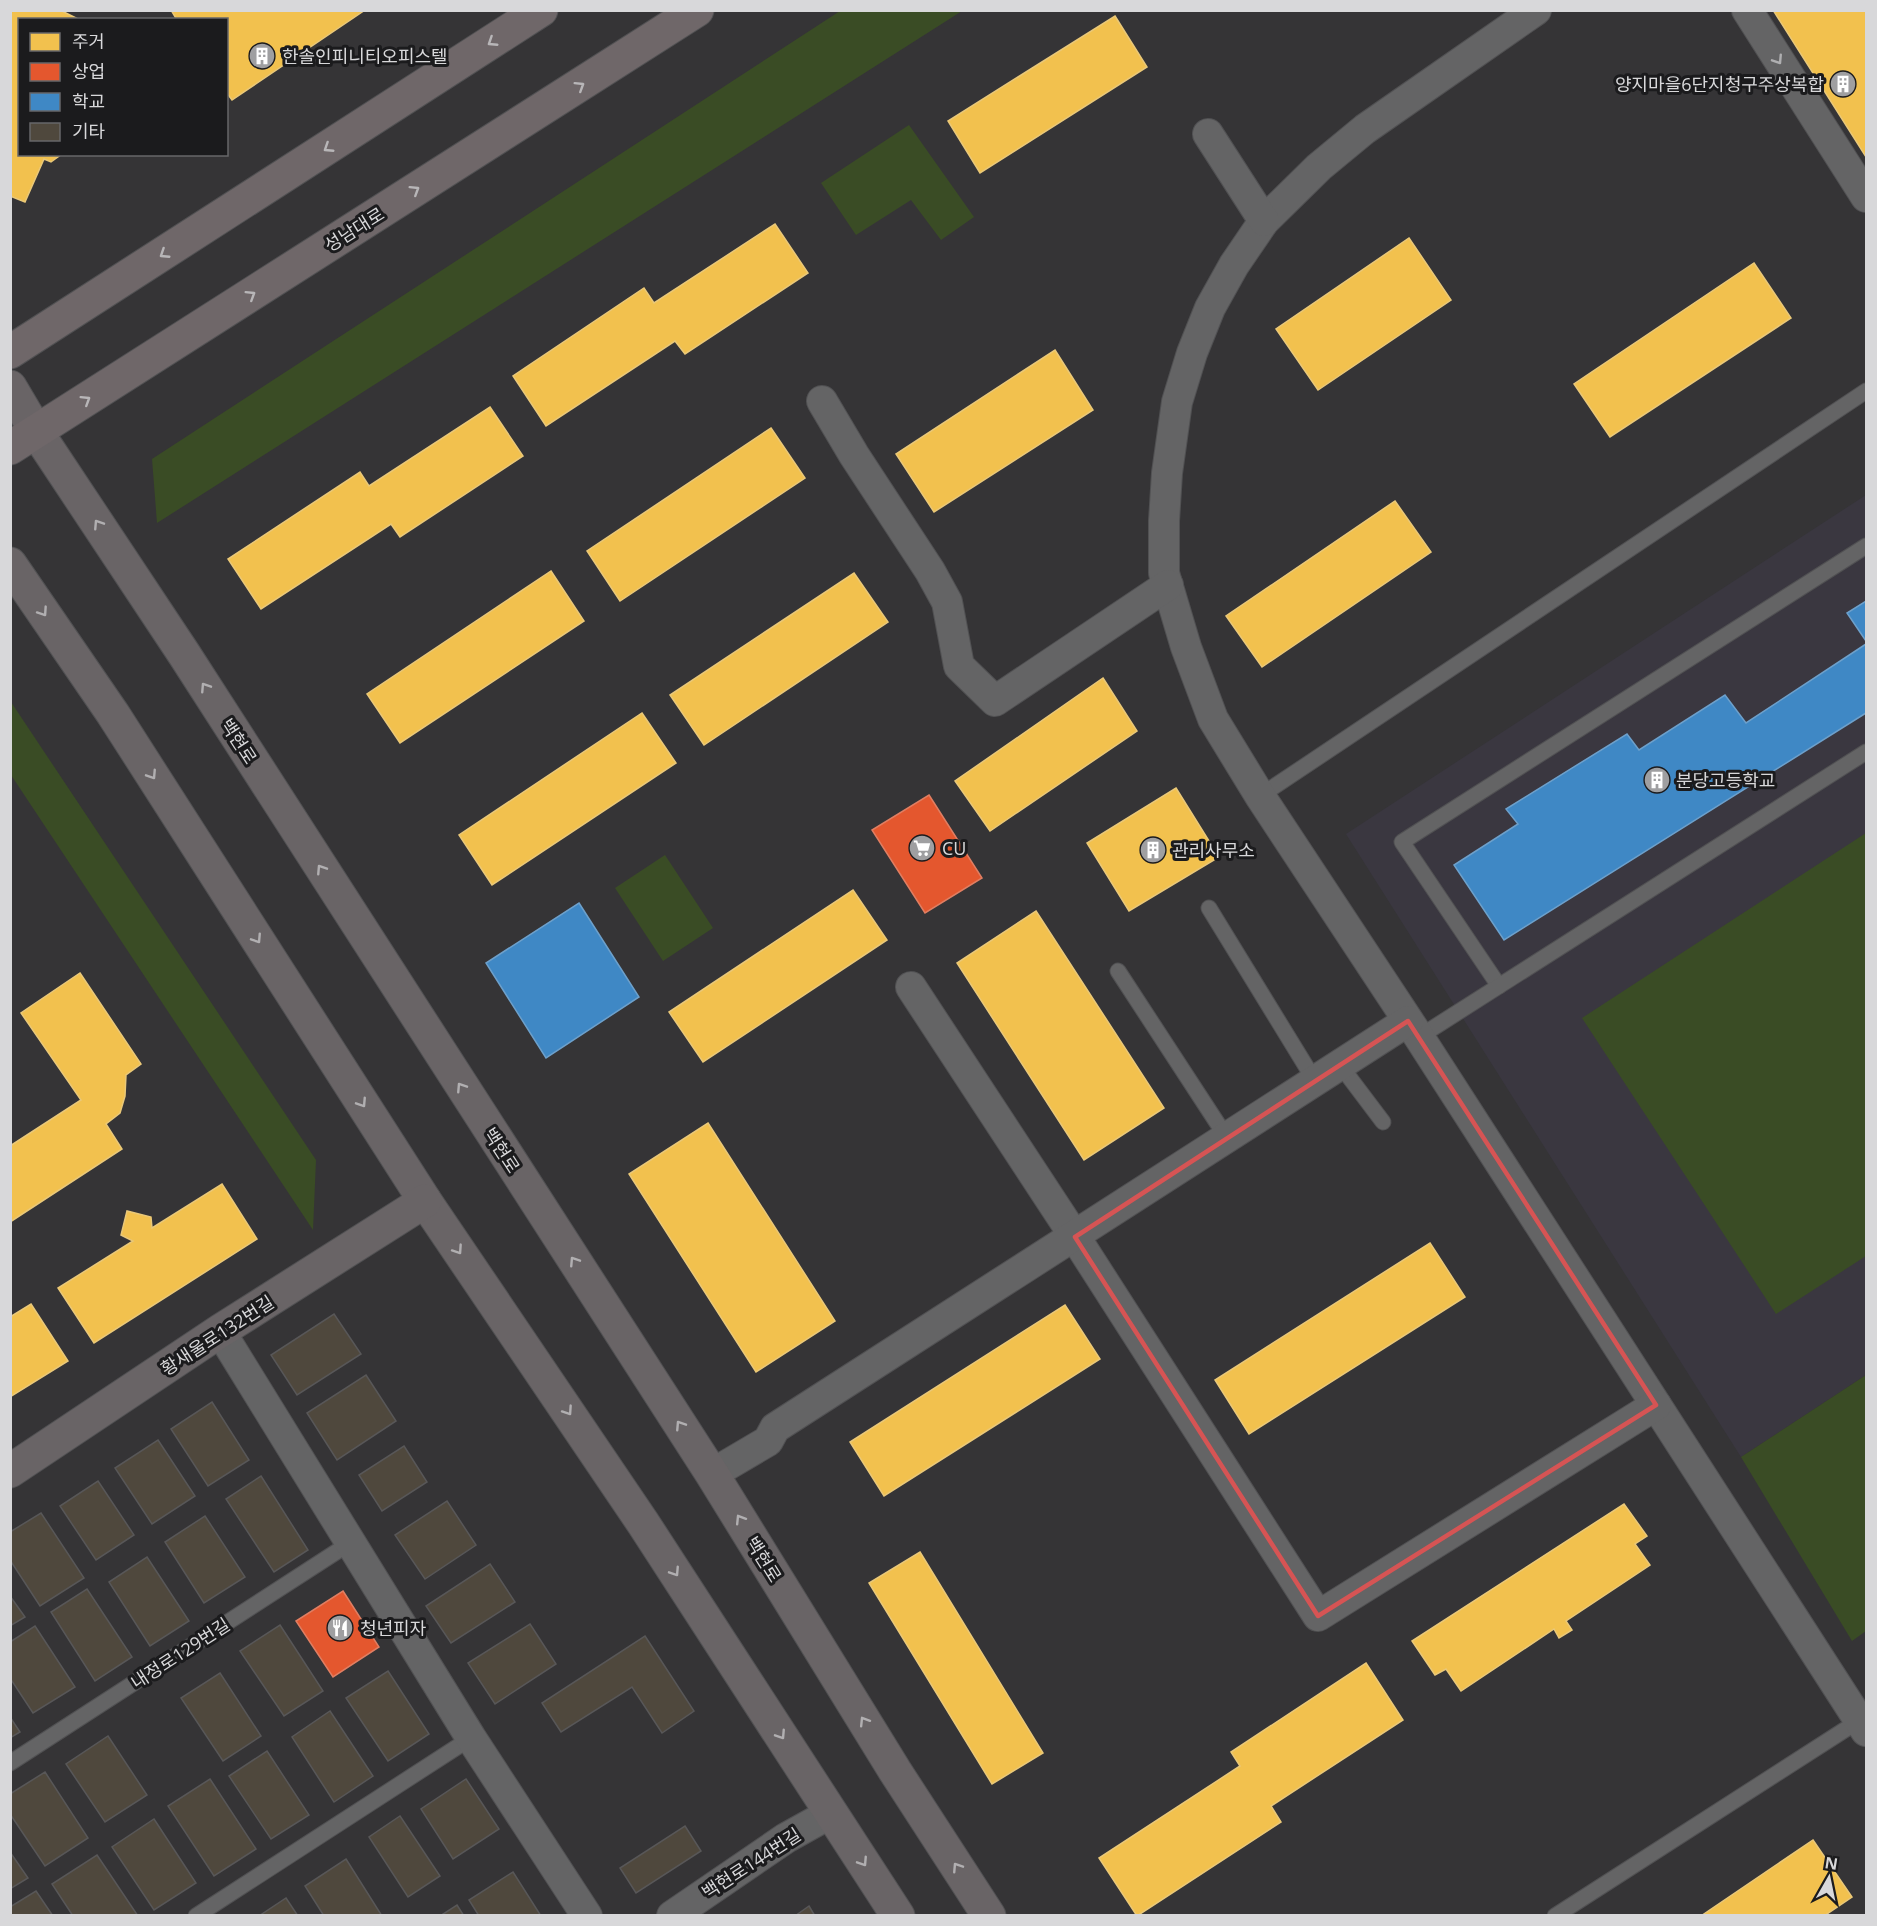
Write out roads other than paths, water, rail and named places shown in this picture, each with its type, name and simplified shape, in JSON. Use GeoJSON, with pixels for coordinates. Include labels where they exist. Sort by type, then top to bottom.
{"type":"FeatureCollection","features":[{"type":"Feature","properties":{"kind":"main road"},"geometry":{"type":"LineString","coordinates":[[10,352],[541,10]]}},
{"type":"Feature","properties":{"kind":"main road","name":"성남대로"},"geometry":{"type":"LineString","coordinates":[[23,439],[697,10]]}},
{"type":"Feature","properties":{"kind":"main road","name":"백현로"},"geometry":{"type":"LineString","coordinates":[[10,387],[23,439],[184,654],[712,1474],[895,1771],[989,1916]]}},
{"type":"Feature","properties":{"kind":"main road"},"geometry":{"type":"LineString","coordinates":[[10,564],[113,714],[425,1202],[643,1523],[898,1916]]}},
{"type":"Feature","properties":{"kind":"main road","name":"황새울로132번길"},"geometry":{"type":"LineString","coordinates":[[10,1471],[220,1331],[425,1202]]}},
{"type":"Feature","properties":{"kind":"street"},"geometry":{"type":"LineString","coordinates":[[1536,10],[1365,129],[1319,167],[1264,221],[1234,265],[1210,308],[1192,353],[1177,402],[1167,473],[1164,573],[1186,647],[1214,718],[1260,796],[1414,1029],[1863,1726]]}},
{"type":"Feature","properties":{"kind":"street"},"geometry":{"type":"LineString","coordinates":[[1747,10],[1866,197]]}},
{"type":"Feature","properties":{"kind":"street"},"geometry":{"type":"LineString","coordinates":[[1208,134],[1264,221]]}},
{"type":"Feature","properties":{"kind":"street"},"geometry":{"type":"LineString","coordinates":[[822,401],[854,455],[930,571],[947,602],[959,666],[995,701],[1168,585]]}},
{"type":"Feature","properties":{"kind":"street"},"geometry":{"type":"LineString","coordinates":[[911,987],[1075,1237],[1318,1616],[1656,1404]]}},
{"type":"Feature","properties":{"kind":"street"},"geometry":{"type":"LineString","coordinates":[[712,1474],[768,1441],[775,1428],[1340,1065],[1414,1029]]}},
{"type":"Feature","properties":{"kind":"street"},"geometry":{"type":"LineString","coordinates":[[220,1331],[471,1738],[587,1916]]}},
{"type":"Feature","properties":{"kind":"street","name":"백현로144번길"},"geometry":{"type":"LineString","coordinates":[[672,1916],[786,1838],[831,1813]]}},
{"type":"Feature","properties":{"kind":"lane"},"geometry":{"type":"LineString","coordinates":[[1260,796],[1866,391]]}},
{"type":"Feature","properties":{"kind":"lane"},"geometry":{"type":"LineString","coordinates":[[1499,986],[1402,842],[1866,546]]}},
{"type":"Feature","properties":{"kind":"lane"},"geometry":{"type":"LineString","coordinates":[[1414,1029],[1499,986],[1866,752]]}},
{"type":"Feature","properties":{"kind":"lane"},"geometry":{"type":"LineString","coordinates":[[1209,909],[1315,1081]]}},
{"type":"Feature","properties":{"kind":"lane"},"geometry":{"type":"LineString","coordinates":[[1118,971],[1227,1138]]}},
{"type":"Feature","properties":{"kind":"lane"},"geometry":{"type":"LineString","coordinates":[[1340,1065],[1383,1122]]}},
{"type":"Feature","properties":{"kind":"lane","name":"내정로129번길"},"geometry":{"type":"LineString","coordinates":[[10,1763],[350,1543]]}},
{"type":"Feature","properties":{"kind":"lane"},"geometry":{"type":"LineString","coordinates":[[1555,1916],[1863,1726]]}},
{"type":"Feature","properties":{"kind":"lane"},"geometry":{"type":"LineString","coordinates":[[196,1916],[471,1738]]}},
{"type":"Feature","properties":{"kind":"place","name":"한솔인피니티오피스텔"},"geometry":{"type":"Point","coordinates":[262,56]}},
{"type":"Feature","properties":{"kind":"place","name":"양지마을6단지청구주상복합"},"geometry":{"type":"Point","coordinates":[1843,84]}},
{"type":"Feature","properties":{"kind":"place","name":"분당고등학교"},"geometry":{"type":"Point","coordinates":[1657,780]}},
{"type":"Feature","properties":{"kind":"place","name":"CU"},"geometry":{"type":"Point","coordinates":[922,848]}},
{"type":"Feature","properties":{"kind":"place","name":"관리사무소"},"geometry":{"type":"Point","coordinates":[1153,850]}},
{"type":"Feature","properties":{"kind":"place","name":"청년피자"},"geometry":{"type":"Point","coordinates":[340,1628]}}]}
